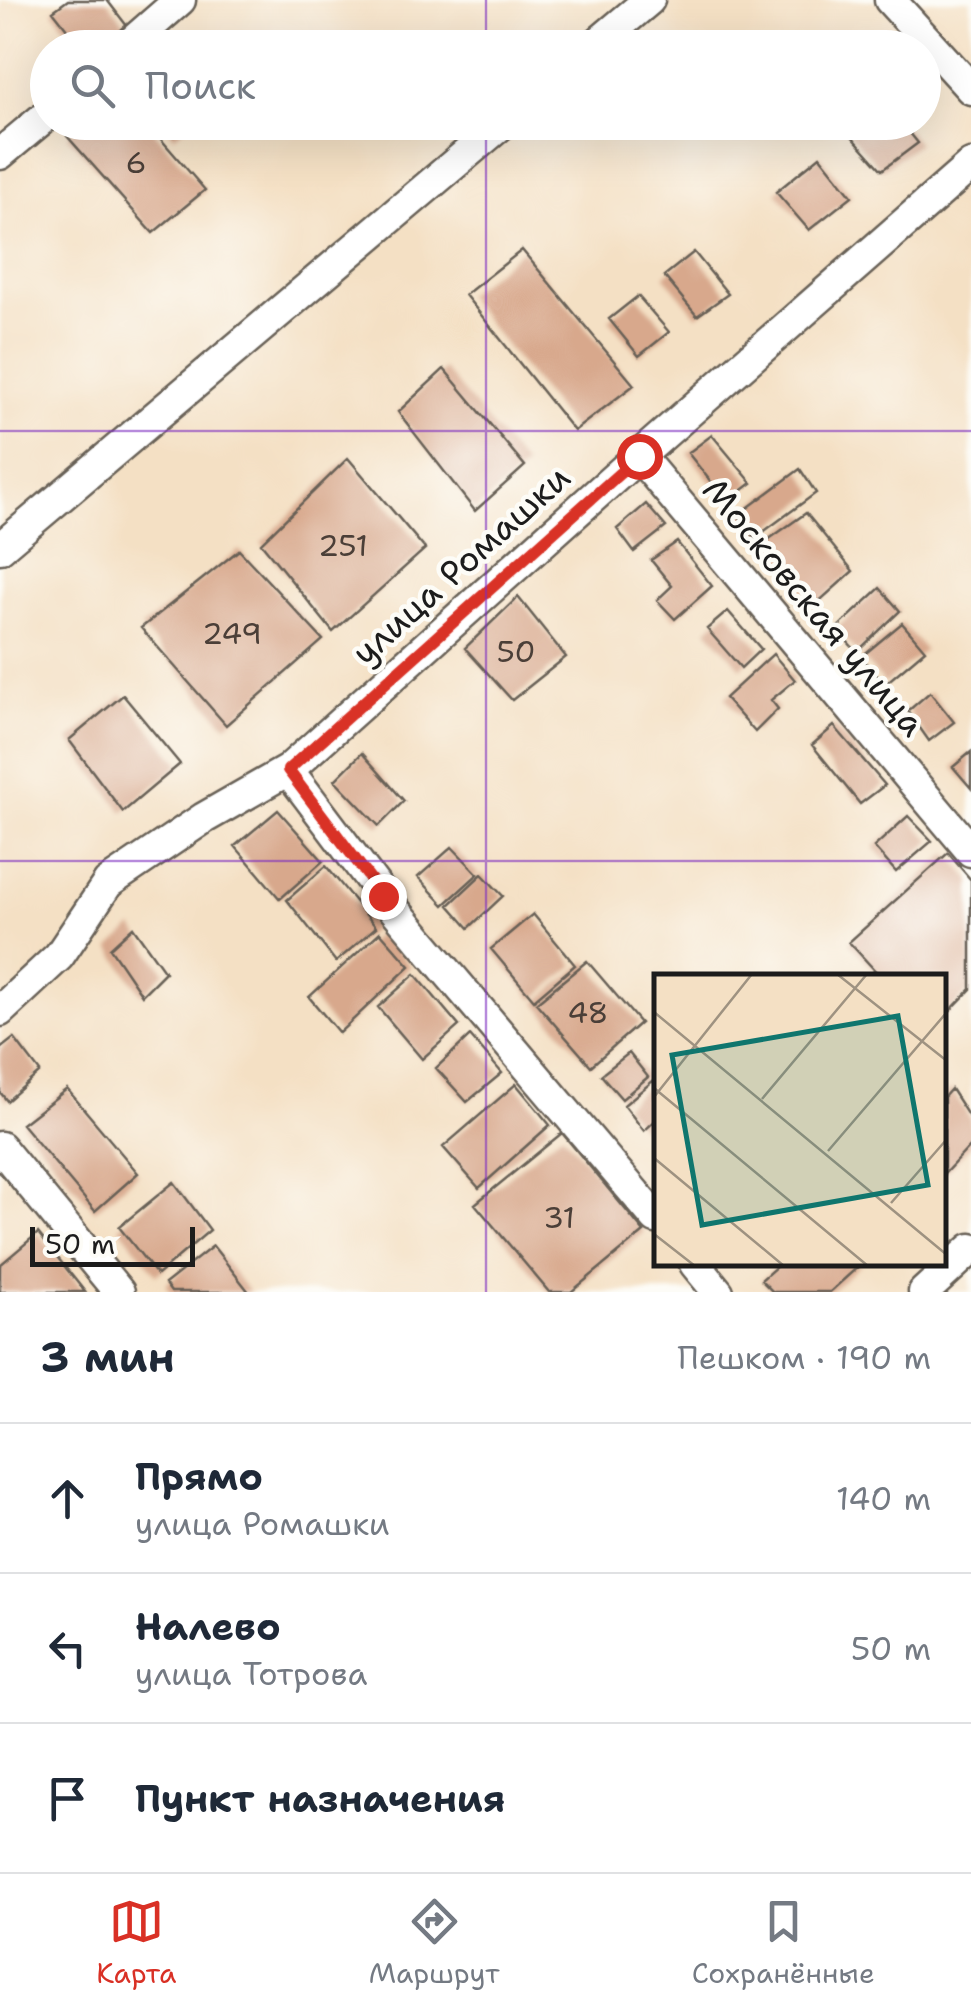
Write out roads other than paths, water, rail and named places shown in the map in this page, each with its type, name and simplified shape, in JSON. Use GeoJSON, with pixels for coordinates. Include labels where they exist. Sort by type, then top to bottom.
{"type":"FeatureCollection","features":[{"type":"Feature","properties":{"kind":"street"},"geometry":{"type":"LineString","coordinates":[[146,30],[180,0]]}},
{"type":"Feature","properties":{"kind":"street"},"geometry":{"type":"LineString","coordinates":[[613,30],[649,0]]}},
{"type":"Feature","properties":{"kind":"street"},"geometry":{"type":"LineString","coordinates":[[890,0],[917,30]]}},
{"type":"Feature","properties":{"kind":"street"},"geometry":{"type":"LineString","coordinates":[[941,57],[971,90]]}},
{"type":"Feature","properties":{"kind":"street"},"geometry":{"type":"LineString","coordinates":[[0,154],[30,129]]}},
{"type":"Feature","properties":{"kind":"street"},"geometry":{"type":"LineString","coordinates":[[0,548],[483,140]]}},
{"type":"Feature","properties":{"kind":"street","name":"улица Ромашки"},"geometry":{"type":"LineString","coordinates":[[0,1010],[59,956],[108,883],[204,818],[288,770],[971,165]]}},
{"type":"Feature","properties":{"kind":"street","name":"Московская улица"},"geometry":{"type":"LineString","coordinates":[[639,456],[971,851]]}},
{"type":"Feature","properties":{"kind":"street"},"geometry":{"type":"LineString","coordinates":[[288,770],[383,896],[654,1216]]}},
{"type":"Feature","properties":{"kind":"street"},"geometry":{"type":"LineString","coordinates":[[0,1148],[118,1292]]}},
{"type":"Feature","properties":{"kind":"street"},"geometry":{"type":"LineString","coordinates":[[924,1292],[971,1250]]}},
{"type":"Feature","properties":{"kind":"street"},"geometry":{"type":"LineString","coordinates":[[697,1267],[718,1292]]}}]}
